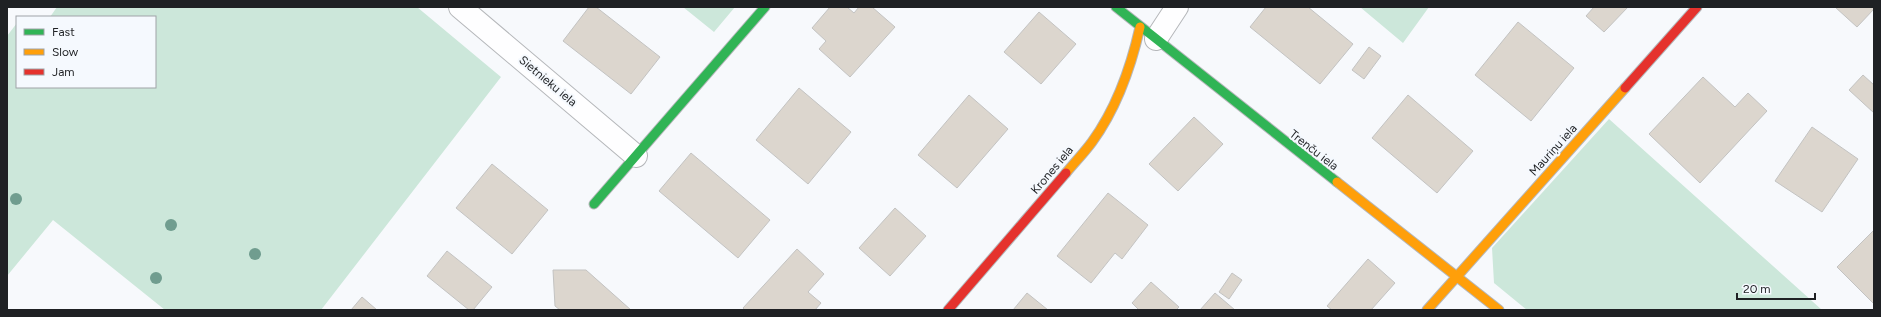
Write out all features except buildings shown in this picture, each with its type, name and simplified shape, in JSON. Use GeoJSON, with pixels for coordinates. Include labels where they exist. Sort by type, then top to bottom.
{"type":"FeatureCollection","features":[{"type":"Feature","properties":{"kind":"street","name":"Sietnieku iela"},"geometry":{"type":"LineString","coordinates":[[460,7],[636,156]]}},
{"type":"Feature","properties":{"kind":"street"},"geometry":{"type":"LineString","coordinates":[[594,204],[765,7]]}},
{"type":"Feature","properties":{"kind":"street","name":"Trenču iela"},"geometry":{"type":"LineString","coordinates":[[1116,7],[1228,98],[1499,310]]}},
{"type":"Feature","properties":{"kind":"street"},"geometry":{"type":"LineString","coordinates":[[1148,33],[1177,7]]}},
{"type":"Feature","properties":{"kind":"street","name":"Mauriņu iela"},"geometry":{"type":"LineString","coordinates":[[1427,310],[1697,7]]}},
{"type":"Feature","properties":{"kind":"street","name":"Krones iela"},"geometry":{"type":"LineString","coordinates":[[948,310],[1092,142],[1122,87],[1135,51],[1148,33]]}},
{"type":"Feature","properties":{"kind":"green space"},"geometry":{"type":"Polygon","coordinates":[[[57,7],[417,7],[501,77],[321,310],[165,310],[53,220],[7,276],[7,36],[16,24],[16,88],[156,88],[156,16],[51,16],[57,7]]]}},
{"type":"Feature","properties":{"kind":"green space"},"geometry":{"type":"Polygon","coordinates":[[[683,7],[735,7],[714,32],[683,7]]]}},
{"type":"Feature","properties":{"kind":"green space"},"geometry":{"type":"Polygon","coordinates":[[[1360,7],[1429,7],[1403,43],[1360,7]]]}},
{"type":"Feature","properties":{"kind":"green space"},"geometry":{"type":"Polygon","coordinates":[[[1609,119],[1822,310],[1527,310],[1494,283],[1492,248],[1609,119]]]}},
{"type":"Feature","properties":{"kind":"traffic: fast"},"geometry":{"type":"LineString","coordinates":[[594,204],[765,7]]}},
{"type":"Feature","properties":{"kind":"traffic: fast"},"geometry":{"type":"LineString","coordinates":[[1116,7],[1337,182]]}},
{"type":"Feature","properties":{"kind":"traffic: slow"},"geometry":{"type":"LineString","coordinates":[[1066,173],[1092,142],[1108,116],[1122,87],[1140,27]]}},
{"type":"Feature","properties":{"kind":"traffic: slow"},"geometry":{"type":"LineString","coordinates":[[1427,310],[1625,88]]}},
{"type":"Feature","properties":{"kind":"traffic: slow"},"geometry":{"type":"LineString","coordinates":[[1337,182],[1499,310]]}},
{"type":"Feature","properties":{"kind":"traffic: jam"},"geometry":{"type":"LineString","coordinates":[[1625,88],[1697,7]]}},
{"type":"Feature","properties":{"kind":"traffic: jam"},"geometry":{"type":"LineString","coordinates":[[948,310],[1066,173]]}}]}
